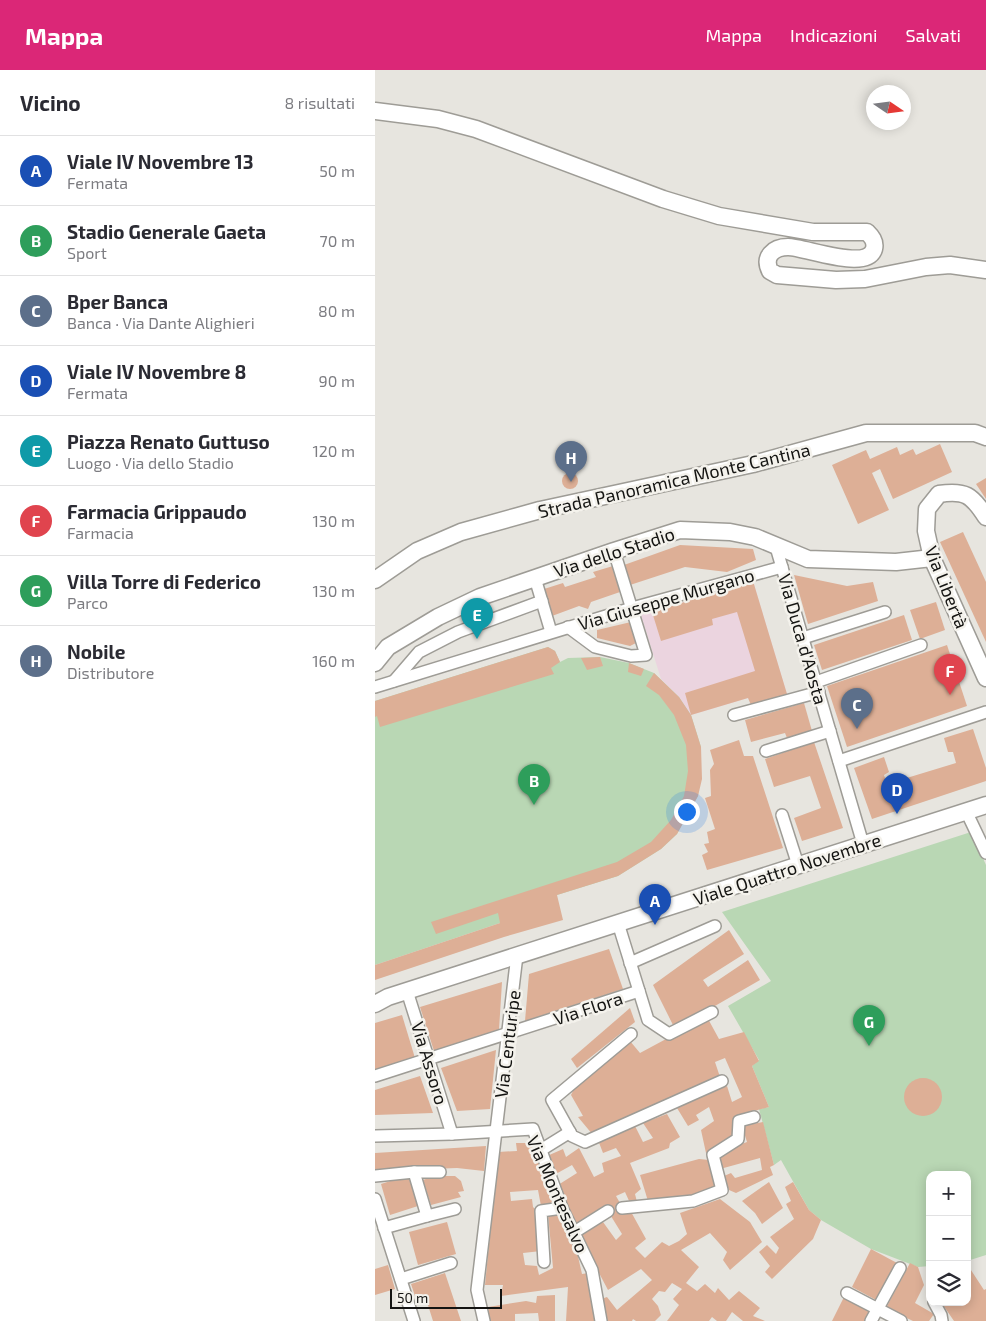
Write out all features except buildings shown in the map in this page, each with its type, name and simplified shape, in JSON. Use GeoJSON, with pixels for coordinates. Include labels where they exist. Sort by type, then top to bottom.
{"type":"FeatureCollection","features":[{"type":"Feature","properties":{"kind":"street"},"geometry":{"type":"LineString","coordinates":[[375,111],[438,119],[476,129],[663,198],[719,216],[813,232],[867,232],[873,239],[874,249],[871,253],[855,259],[789,247],[776,249],[770,253],[767,260],[770,271],[777,275],[836,280],[865,279],[925,267],[950,265],[986,270]]}},
{"type":"Feature","properties":{"kind":"street","name":"Strada Panoramica Monte Cantina"},"geometry":{"type":"LineString","coordinates":[[375,580],[417,551],[461,532],[540,510],[753,464],[866,433],[975,433],[986,437]]}},
{"type":"Feature","properties":{"kind":"street","name":"Via Libertà"},"geometry":{"type":"LineString","coordinates":[[984,669],[932,558],[927,531],[927,509],[939,494],[957,492],[973,499],[986,517]]}},
{"type":"Feature","properties":{"kind":"street","name":"Via dello Stadio"},"geometry":{"type":"LineString","coordinates":[[375,664],[388,647],[438,617],[480,597],[680,530],[730,532],[755,537],[808,559],[897,562],[932,558]]}},
{"type":"Feature","properties":{"kind":"street","name":"Via Duca d'Aosta"},"geometry":{"type":"LineString","coordinates":[[776,547],[863,844]]}},
{"type":"Feature","properties":{"kind":"street"},"geometry":{"type":"LineString","coordinates":[[568,627],[595,648],[631,656],[645,655],[614,551]]}},
{"type":"Feature","properties":{"kind":"street","name":"Via Giuseppe Murgano"},"geometry":{"type":"LineString","coordinates":[[375,687],[632,608],[782,567]]}},
{"type":"Feature","properties":{"kind":"street"},"geometry":{"type":"LineString","coordinates":[[535,578],[551,632]]}},
{"type":"Feature","properties":{"kind":"street"},"geometry":{"type":"LineString","coordinates":[[394,681],[419,652],[458,632],[542,601]]}},
{"type":"Feature","properties":{"kind":"street"},"geometry":{"type":"LineString","coordinates":[[803,638],[885,612]]}},
{"type":"Feature","properties":{"kind":"street"},"geometry":{"type":"LineString","coordinates":[[734,715],[817,687],[921,644]]}},
{"type":"Feature","properties":{"kind":"street"},"geometry":{"type":"LineString","coordinates":[[839,761],[986,712]]}},
{"type":"Feature","properties":{"kind":"street"},"geometry":{"type":"LineString","coordinates":[[766,751],[830,731]]}},
{"type":"Feature","properties":{"kind":"street","name":"Viale Quattro Novembre"},"geometry":{"type":"LineString","coordinates":[[379,998],[407,991],[986,805]]}},
{"type":"Feature","properties":{"kind":"street"},"geometry":{"type":"LineString","coordinates":[[966,811],[986,853]]}},
{"type":"Feature","properties":{"kind":"street"},"geometry":{"type":"LineString","coordinates":[[782,815],[798,865]]}},
{"type":"Feature","properties":{"kind":"street","name":"Via Flora"},"geometry":{"type":"LineString","coordinates":[[375,1076],[639,991],[618,923]]}},
{"type":"Feature","properties":{"kind":"street"},"geometry":{"type":"LineString","coordinates":[[631,963],[715,926]]}},
{"type":"Feature","properties":{"kind":"street","name":"Via Centuripe"},"geometry":{"type":"LineString","coordinates":[[484,1321],[477,1290],[517,956]]}},
{"type":"Feature","properties":{"kind":"street","name":"Via Assoro"},"geometry":{"type":"LineString","coordinates":[[407,991],[452,1134]]}},
{"type":"Feature","properties":{"kind":"street"},"geometry":{"type":"LineString","coordinates":[[639,991],[648,1020],[669,1034],[712,1012]]}},
{"type":"Feature","properties":{"kind":"street"},"geometry":{"type":"LineString","coordinates":[[631,1034],[552,1100],[572,1136],[585,1142],[722,1081]]}},
{"type":"Feature","properties":{"kind":"street"},"geometry":{"type":"LineString","coordinates":[[622,1208],[693,1201],[722,1190],[713,1155],[738,1139],[739,1121],[754,1117]]}},
{"type":"Feature","properties":{"kind":"street","name":"Via Montesalvo"},"geometry":{"type":"LineString","coordinates":[[375,1136],[533,1129],[562,1208],[592,1270],[601,1321]]}},
{"type":"Feature","properties":{"kind":"street"},"geometry":{"type":"LineString","coordinates":[[541,1150],[570,1132]]}},
{"type":"Feature","properties":{"kind":"street"},"geometry":{"type":"LineString","coordinates":[[414,1172],[427,1216]]}},
{"type":"Feature","properties":{"kind":"street"},"geometry":{"type":"LineString","coordinates":[[375,1176],[414,1172],[440,1172]]}},
{"type":"Feature","properties":{"kind":"street"},"geometry":{"type":"LineString","coordinates":[[375,1199],[414,1321]]}},
{"type":"Feature","properties":{"kind":"street"},"geometry":{"type":"LineString","coordinates":[[544,1262],[541,1211],[562,1208]]}},
{"type":"Feature","properties":{"kind":"street"},"geometry":{"type":"LineString","coordinates":[[384,1228],[455,1209]]}},
{"type":"Feature","properties":{"kind":"street"},"geometry":{"type":"LineString","coordinates":[[573,1233],[608,1210]]}},
{"type":"Feature","properties":{"kind":"street"},"geometry":{"type":"LineString","coordinates":[[401,1279],[451,1263]]}},
{"type":"Feature","properties":{"kind":"street"},"geometry":{"type":"LineString","coordinates":[[871,1321],[900,1268]]}},
{"type":"Feature","properties":{"kind":"street"},"geometry":{"type":"LineString","coordinates":[[847,1293],[901,1321]]}},
{"type":"Feature","properties":{"kind":"street"},"geometry":{"type":"LineString","coordinates":[[936,1306],[943,1321]]}},
{"type":"Feature","properties":{"kind":"shaded area"},"geometry":{"type":"Polygon","coordinates":[[[753,581],[787,694],[751,705],[748,698],[691,715],[679,697],[661,679],[641,615],[753,581]]]}},
{"type":"Feature","properties":{"kind":"green space"},"geometry":{"type":"Polygon","coordinates":[[[548,647],[555,651],[560,662],[568,658],[600,657],[629,663],[654,673],[679,697],[691,715],[701,747],[698,796],[677,834],[661,849],[618,876],[557,895],[500,923],[375,965],[375,701],[548,647]]]}},
{"type":"Feature","properties":{"kind":"green space"},"geometry":{"type":"Polygon","coordinates":[[[971,832],[986,865],[986,1255],[971,1260],[971,1171],[926,1171],[926,1266],[918,1267],[871,1249],[821,1220],[809,1210],[781,1160],[774,1165],[759,1109],[769,1107],[752,1066],[759,1060],[728,1006],[771,981],[722,912],[971,832]]]}},
{"type":"Feature","properties":{"kind":"place","name":"Nobile"},"geometry":{"type":"Point","coordinates":[571,482]}},
{"type":"Feature","properties":{"kind":"place","name":"Piazza Renato Guttuso"},"geometry":{"type":"Point","coordinates":[477,639]}},
{"type":"Feature","properties":{"kind":"place","name":"Farmacia Grippaudo"},"geometry":{"type":"Point","coordinates":[950,695]}},
{"type":"Feature","properties":{"kind":"place","name":"Bper Banca"},"geometry":{"type":"Point","coordinates":[857,729]}},
{"type":"Feature","properties":{"kind":"place","name":"Stadio Generale Gaeta"},"geometry":{"type":"Point","coordinates":[534,805]}},
{"type":"Feature","properties":{"kind":"place","name":"Viale IV Novembre 8"},"geometry":{"type":"Point","coordinates":[897,814]}},
{"type":"Feature","properties":{"kind":"place","name":"Viale IV Novembre 13"},"geometry":{"type":"Point","coordinates":[655,925]}},
{"type":"Feature","properties":{"kind":"place","name":"Villa Torre di Federico"},"geometry":{"type":"Point","coordinates":[869,1046]}}]}
